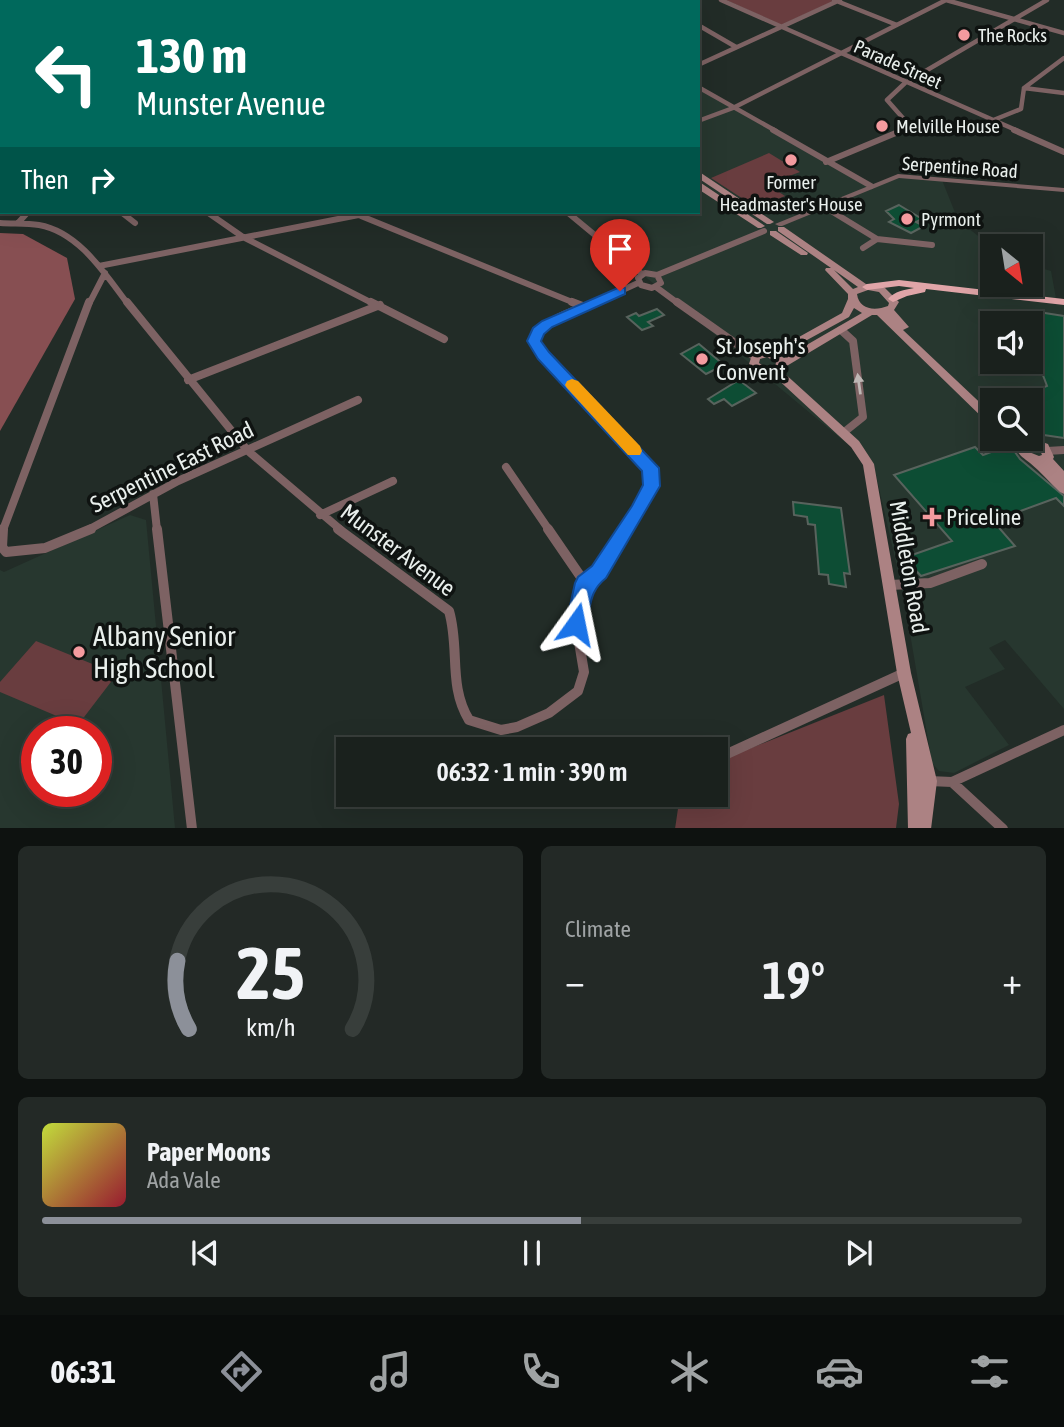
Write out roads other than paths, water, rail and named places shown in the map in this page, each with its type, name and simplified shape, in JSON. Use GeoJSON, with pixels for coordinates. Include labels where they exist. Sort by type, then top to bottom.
{"type":"FeatureCollection","features":[{"type":"Feature","properties":{"kind":"highway"},"geometry":{"type":"LineString","coordinates":[[866,287],[899,282],[1064,302]]}},
{"type":"Feature","properties":{"kind":"highway"},"geometry":{"type":"LineString","coordinates":[[892,299],[904,293],[921,290],[1064,309]]}},
{"type":"Feature","properties":{"kind":"main road"},"geometry":{"type":"LineString","coordinates":[[700,176],[838,277],[852,296],[907,331],[980,400]]}},
{"type":"Feature","properties":{"kind":"main road"},"geometry":{"type":"LineString","coordinates":[[700,186],[866,287],[882,290],[892,299],[894,305],[841,330],[779,368],[760,370],[754,364],[755,357],[784,349],[846,315],[852,296],[866,287]]}},
{"type":"Feature","properties":{"kind":"main road"},"geometry":{"type":"LineString","coordinates":[[880,312],[980,408]]}},
{"type":"Feature","properties":{"kind":"main road"},"geometry":{"type":"LineString","coordinates":[[768,353],[779,358],[779,368]]}},
{"type":"Feature","properties":{"kind":"main road","name":"Middleton Road"},"geometry":{"type":"LineString","coordinates":[[779,368],[863,453],[868,464],[904,673],[929,781],[923,828]]}},
{"type":"Feature","properties":{"kind":"main road"},"geometry":{"type":"LineString","coordinates":[[1024,451],[1025,455],[1043,457],[1064,478]]}},
{"type":"Feature","properties":{"kind":"main road"},"geometry":{"type":"LineString","coordinates":[[1042,451],[1064,489]]}},
{"type":"Feature","properties":{"kind":"main road","name":"Middleton Road"},"geometry":{"type":"LineString","coordinates":[[913,719],[916,828]]}},
{"type":"Feature","properties":{"kind":"street","name":"Parade Street"},"geometry":{"type":"LineString","coordinates":[[720,0],[1064,152]]}},
{"type":"Feature","properties":{"kind":"street"},"geometry":{"type":"LineString","coordinates":[[700,64],[837,0],[897,25]]}},
{"type":"Feature","properties":{"kind":"street"},"geometry":{"type":"LineString","coordinates":[[700,120],[733,108],[946,0],[1064,33]]}},
{"type":"Feature","properties":{"kind":"street"},"geometry":{"type":"LineString","coordinates":[[826,162],[905,129],[909,125],[887,100],[905,83],[1047,0]]}},
{"type":"Feature","properties":{"kind":"street"},"geometry":{"type":"LineString","coordinates":[[700,25],[736,47]]}},
{"type":"Feature","properties":{"kind":"street"},"geometry":{"type":"LineString","coordinates":[[991,121],[1021,109],[1024,88],[1064,58]]}},
{"type":"Feature","properties":{"kind":"street"},"geometry":{"type":"LineString","coordinates":[[700,88],[871,186]]}},
{"type":"Feature","properties":{"kind":"street"},"geometry":{"type":"LineString","coordinates":[[1024,88],[1064,93]]}},
{"type":"Feature","properties":{"kind":"street","name":"Serpentine Road"},"geometry":{"type":"LineString","coordinates":[[657,275],[898,176],[1064,190]]}},
{"type":"Feature","properties":{"kind":"street"},"geometry":{"type":"LineString","coordinates":[[823,206],[877,239],[932,245]]}},
{"type":"Feature","properties":{"kind":"street"},"geometry":{"type":"LineString","coordinates":[[18,223],[26,214]]}},
{"type":"Feature","properties":{"kind":"street"},"geometry":{"type":"LineString","coordinates":[[124,214],[135,223]]}},
{"type":"Feature","properties":{"kind":"street"},"geometry":{"type":"LineString","coordinates":[[210,214],[243,237],[444,339]]}},
{"type":"Feature","properties":{"kind":"street"},"geometry":{"type":"LineString","coordinates":[[102,270],[351,214]]}},
{"type":"Feature","properties":{"kind":"street"},"geometry":{"type":"LineString","coordinates":[[358,214],[585,307]]}},
{"type":"Feature","properties":{"kind":"street"},"geometry":{"type":"LineString","coordinates":[[569,214],[642,274],[657,275],[661,280],[656,287]]}},
{"type":"Feature","properties":{"kind":"street","name":"Munster Avenue"},"geometry":{"type":"LineString","coordinates":[[0,223],[39,225],[64,233],[102,270],[188,380],[248,450],[320,515],[449,611],[456,627],[453,668],[457,699],[469,720],[501,730],[517,727],[549,713],[578,691],[584,672],[576,624],[585,583]]}},
{"type":"Feature","properties":{"kind":"street"},"geometry":{"type":"LineString","coordinates":[[863,248],[877,239]]}},
{"type":"Feature","properties":{"kind":"street","name":"Serpentine East Road"},"geometry":{"type":"LineString","coordinates":[[102,270],[3,530],[2,547],[6,552],[40,550],[99,525],[153,494],[358,400]]}},
{"type":"Feature","properties":{"kind":"street"},"geometry":{"type":"LineString","coordinates":[[638,283],[642,274]]}},
{"type":"Feature","properties":{"kind":"street"},"geometry":{"type":"LineString","coordinates":[[506,467],[585,583],[599,572],[638,511],[652,486],[650,468],[534,341],[538,331],[547,324],[638,283]]}},
{"type":"Feature","properties":{"kind":"street"},"geometry":{"type":"LineString","coordinates":[[638,283],[648,288],[656,287],[755,357]]}},
{"type":"Feature","properties":{"kind":"street"},"geometry":{"type":"LineString","coordinates":[[188,380],[380,305]]}},
{"type":"Feature","properties":{"kind":"street"},"geometry":{"type":"LineString","coordinates":[[841,330],[853,341],[863,417],[843,433]]}},
{"type":"Feature","properties":{"kind":"street"},"geometry":{"type":"LineString","coordinates":[[1043,457],[1064,450]]}},
{"type":"Feature","properties":{"kind":"street"},"geometry":{"type":"LineString","coordinates":[[320,515],[393,481]]}},
{"type":"Feature","properties":{"kind":"street"},"geometry":{"type":"LineString","coordinates":[[153,494],[191,828]]}},
{"type":"Feature","properties":{"kind":"street"},"geometry":{"type":"LineString","coordinates":[[890,585],[930,583],[982,564]]}},
{"type":"Feature","properties":{"kind":"street"},"geometry":{"type":"LineString","coordinates":[[728,754],[904,673]]}},
{"type":"Feature","properties":{"kind":"street"},"geometry":{"type":"LineString","coordinates":[[929,781],[952,782],[1064,730]]}},
{"type":"Feature","properties":{"kind":"street"},"geometry":{"type":"LineString","coordinates":[[952,782],[1003,828]]}},
{"type":"Feature","properties":{"kind":"place","name":"The Rocks"},"geometry":{"type":"Point","coordinates":[964,35]}},
{"type":"Feature","properties":{"kind":"place","name":"Melville House"},"geometry":{"type":"Point","coordinates":[882,126]}},
{"type":"Feature","properties":{"kind":"place","name":"Former Headmaster's House"},"geometry":{"type":"Point","coordinates":[791,160]}},
{"type":"Feature","properties":{"kind":"place","name":"Pyrmont"},"geometry":{"type":"Point","coordinates":[907,219]}},
{"type":"Feature","properties":{"kind":"place","name":"St Joseph's Convent"},"geometry":{"type":"Point","coordinates":[702,359]}},
{"type":"Feature","properties":{"kind":"place","name":"Priceline"},"geometry":{"type":"Point","coordinates":[932,517]}},
{"type":"Feature","properties":{"kind":"place","name":"Albany Senior High School"},"geometry":{"type":"Point","coordinates":[79,652]}}]}
